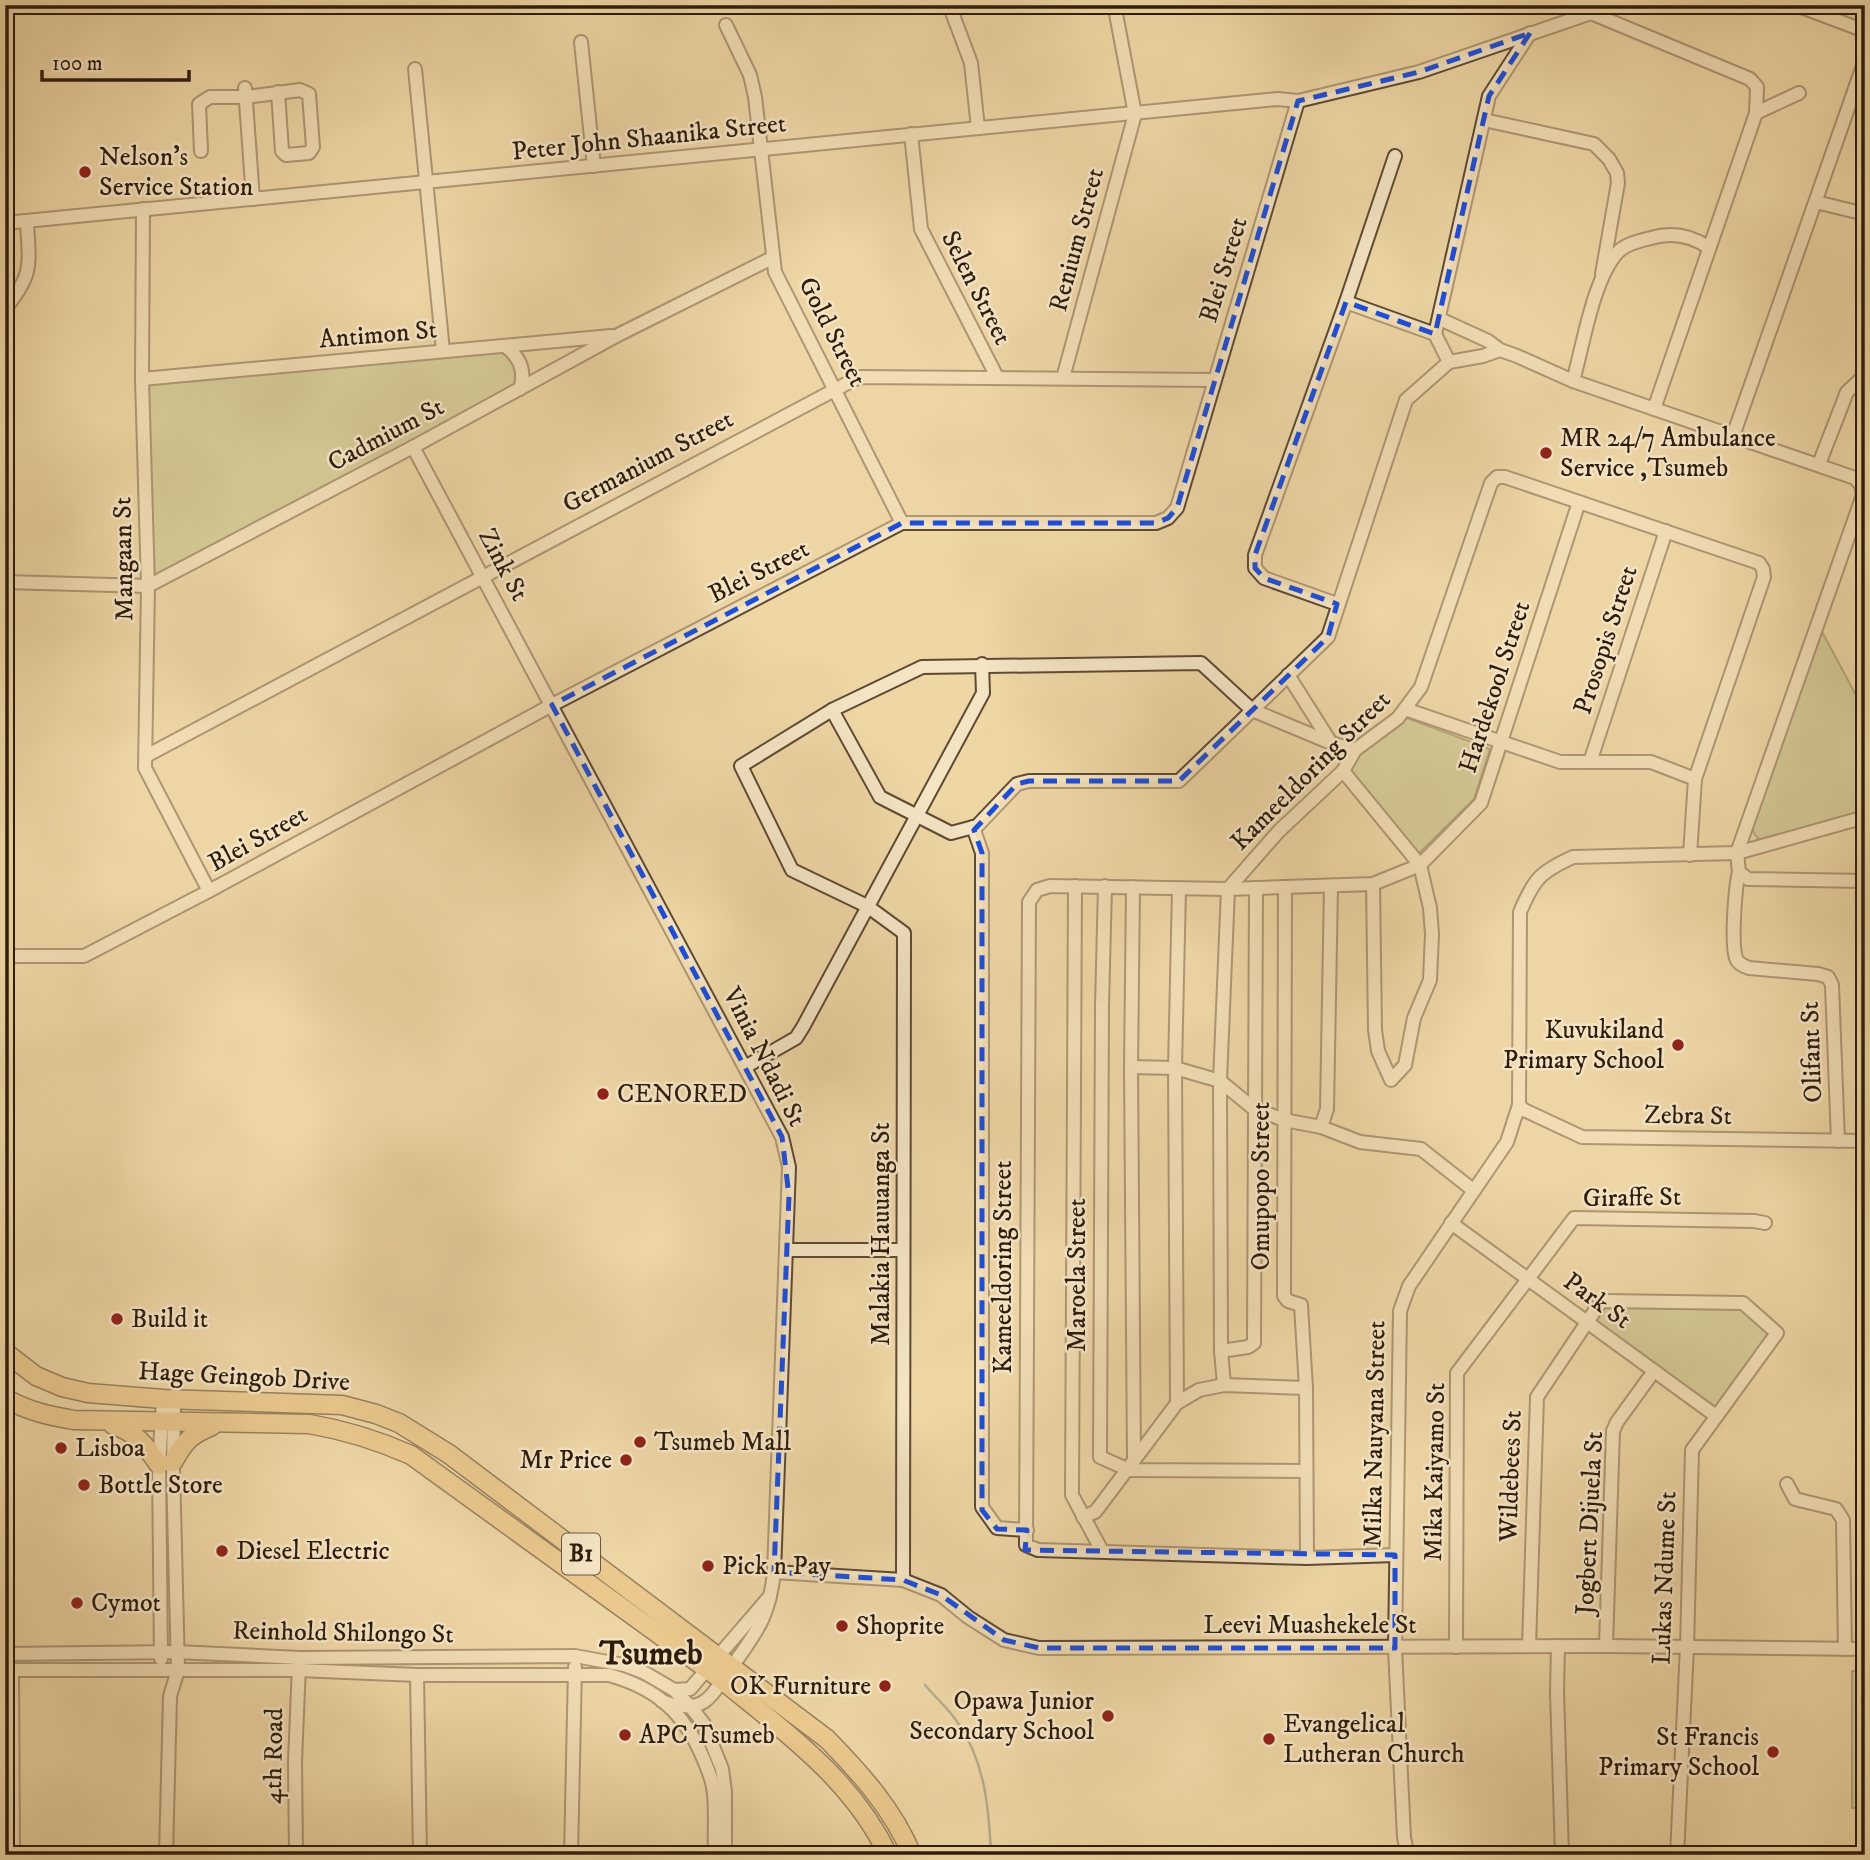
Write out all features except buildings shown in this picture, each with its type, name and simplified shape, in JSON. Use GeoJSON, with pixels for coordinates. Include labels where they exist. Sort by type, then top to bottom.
{"type":"FeatureCollection","features":[{"type":"Feature","properties":{"kind":"highway","name":"Hage Geingob Drive"},"geometry":{"type":"LineString","coordinates":[[5,1352],[36,1376],[88,1394],[169,1399],[315,1402],[342,1405],[399,1423],[449,1454],[711,1662]]}},
{"type":"Feature","properties":{"kind":"highway","name":"Hage Geingob Drive"},"geometry":{"type":"LineString","coordinates":[[5,1398],[41,1414],[74,1420],[321,1426],[378,1440],[411,1455],[827,1739],[859,1772],[896,1821],[912,1855]]}},
{"type":"Feature","properties":{"kind":"highway"},"geometry":{"type":"LineString","coordinates":[[102,1422],[123,1428],[140,1439],[166,1463],[196,1432],[222,1422]]}},
{"type":"Feature","properties":{"kind":"highway","name":"Hage Geingob Drive"},"geometry":{"type":"LineString","coordinates":[[727,1673],[844,1787],[868,1819],[888,1855]]}},
{"type":"Feature","properties":{"kind":"street"},"geometry":{"type":"LineString","coordinates":[[1796,5],[1865,32]]}},
{"type":"Feature","properties":{"kind":"street"},"geometry":{"type":"LineString","coordinates":[[950,7],[971,63],[978,128]]}},
{"type":"Feature","properties":{"kind":"street"},"geometry":{"type":"LineString","coordinates":[[1597,9],[1750,79],[1757,88],[1756,113],[1654,409]]}},
{"type":"Feature","properties":{"kind":"street","name":"Peter John Shaanika Street"},"geometry":{"type":"LineString","coordinates":[[5,223],[1278,99],[1298,101],[1419,72],[1597,9]]}},
{"type":"Feature","properties":{"kind":"street"},"geometry":{"type":"LineString","coordinates":[[1116,14],[1135,114]]}},
{"type":"Feature","properties":{"kind":"street","name":"Gold Street"},"geometry":{"type":"LineString","coordinates":[[726,25],[750,75],[762,150],[775,272],[902,523]]}},
{"type":"Feature","properties":{"kind":"street"},"geometry":{"type":"LineString","coordinates":[[1449,362],[1436,334],[1489,96],[1530,33]]}},
{"type":"Feature","properties":{"kind":"street"},"geometry":{"type":"LineString","coordinates":[[581,42],[594,166]]}},
{"type":"Feature","properties":{"kind":"street"},"geometry":{"type":"LineString","coordinates":[[1734,436],[1865,60]]}},
{"type":"Feature","properties":{"kind":"street"},"geometry":{"type":"LineString","coordinates":[[415,69],[443,351]]}},
{"type":"Feature","properties":{"kind":"street"},"geometry":{"type":"LineString","coordinates":[[201,151],[200,104],[210,97],[245,92],[300,90],[309,94],[313,147],[309,153],[286,155],[282,151],[278,92]]}},
{"type":"Feature","properties":{"kind":"street"},"geometry":{"type":"LineString","coordinates":[[245,92],[253,199]]}},
{"type":"Feature","properties":{"kind":"street"},"geometry":{"type":"LineString","coordinates":[[1756,113],[1798,93]]}},
{"type":"Feature","properties":{"kind":"street","name":"Blei Street"},"geometry":{"type":"LineString","coordinates":[[5,952],[12,956],[85,956],[552,705],[902,523],[1156,523],[1168,518],[1177,509],[1213,380],[1298,101]]}},
{"type":"Feature","properties":{"kind":"street","name":"Renium Street"},"geometry":{"type":"LineString","coordinates":[[1063,378],[1135,114]]}},
{"type":"Feature","properties":{"kind":"street"},"geometry":{"type":"LineString","coordinates":[[1484,120],[1594,144],[1609,159],[1617,173],[1618,183],[1602,274],[1573,381]]}},
{"type":"Feature","properties":{"kind":"street","name":"Selen Street"},"geometry":{"type":"LineString","coordinates":[[911,134],[921,229],[997,377]]}},
{"type":"Feature","properties":{"kind":"street"},"geometry":{"type":"LineString","coordinates":[[1338,604],[1264,578],[1255,568],[1255,555],[1346,302],[1395,156]]}},
{"type":"Feature","properties":{"kind":"street"},"geometry":{"type":"LineString","coordinates":[[1816,202],[1865,214]]}},
{"type":"Feature","properties":{"kind":"street","name":"Mangaan St"},"geometry":{"type":"LineString","coordinates":[[142,209],[142,379],[148,586],[146,774],[209,891]]}},
{"type":"Feature","properties":{"kind":"street"},"geometry":{"type":"LineString","coordinates":[[5,309],[25,282],[29,267],[27,222]]}},
{"type":"Feature","properties":{"kind":"street"},"geometry":{"type":"LineString","coordinates":[[1602,274],[1618,252],[1629,244],[1655,237],[1682,235],[1708,247]]}},
{"type":"Feature","properties":{"kind":"street","name":"Cadmium St"},"geometry":{"type":"LineString","coordinates":[[5,582],[148,586],[413,447],[618,335],[772,258]]}},
{"type":"Feature","properties":{"kind":"street"},"geometry":{"type":"LineString","coordinates":[[1346,302],[1436,334]]}},
{"type":"Feature","properties":{"kind":"street"},"geometry":{"type":"LineString","coordinates":[[1440,319],[1488,341],[1500,350],[1573,381],[1819,464],[1855,478],[1861,485],[1863,495],[1737,853],[1740,872],[1748,879],[1865,881]]}},
{"type":"Feature","properties":{"kind":"street","name":"Antimon St"},"geometry":{"type":"LineString","coordinates":[[142,379],[618,335]]}},
{"type":"Feature","properties":{"kind":"street"},"geometry":{"type":"LineString","coordinates":[[505,346],[518,358],[523,379],[520,389]]}},
{"type":"Feature","properties":{"kind":"street"},"geometry":{"type":"LineString","coordinates":[[832,710],[880,797],[951,833],[977,826],[1017,784],[1028,781],[1180,781],[1328,637],[1406,400],[1449,362],[1500,350]]}},
{"type":"Feature","properties":{"kind":"street"},"geometry":{"type":"LineString","coordinates":[[1819,464],[1847,392],[1865,375]]}},
{"type":"Feature","properties":{"kind":"street","name":"Germanium Street"},"geometry":{"type":"LineString","coordinates":[[146,756],[853,379],[866,376],[1213,380]]}},
{"type":"Feature","properties":{"kind":"street","name":"Zink St"},"geometry":{"type":"LineString","coordinates":[[413,447],[552,705]]}},
{"type":"Feature","properties":{"kind":"street","name":"Kameeldoring Street"},"geometry":{"type":"LineString","coordinates":[[1027,1530],[1025,1384],[1029,902],[1037,890],[1075,886],[1228,889],[1279,831],[1343,771],[1355,750],[1398,718],[1421,687],[1491,482],[1497,477],[1505,477],[1759,563],[1763,569],[1764,577],[1695,779],[1690,855]]}},
{"type":"Feature","properties":{"kind":"street","name":"Hardekool Street"},"geometry":{"type":"LineString","coordinates":[[1420,865],[1481,803],[1579,502]]}},
{"type":"Feature","properties":{"kind":"street","name":"Prosopis Street"},"geometry":{"type":"LineString","coordinates":[[1590,762],[1666,531]]}},
{"type":"Feature","properties":{"kind":"street"},"geometry":{"type":"LineString","coordinates":[[867,906],[792,870],[741,768],[832,710],[922,667],[982,664],[1201,663],[1252,710],[1331,743],[1355,750]]}},
{"type":"Feature","properties":{"kind":"street"},"geometry":{"type":"LineString","coordinates":[[745,1067],[796,1038],[983,693],[982,664]]}},
{"type":"Feature","properties":{"kind":"street"},"geometry":{"type":"LineString","coordinates":[[1288,676],[1331,743]]}},
{"type":"Feature","properties":{"kind":"street","name":"Vinia Ndadi St"},"geometry":{"type":"LineString","coordinates":[[552,705],[782,1137],[789,1167],[772,1594],[754,1637],[727,1673]]}},
{"type":"Feature","properties":{"kind":"street"},"geometry":{"type":"LineString","coordinates":[[1405,709],[1560,762],[1651,762],[1695,779]]}},
{"type":"Feature","properties":{"kind":"street"},"geometry":{"type":"LineString","coordinates":[[1343,771],[1420,865],[1430,908],[1430,980],[1414,1018],[1405,1065],[1391,1080],[1378,1051],[1375,1030],[1373,884]]}},
{"type":"Feature","properties":{"kind":"street","name":"Milka Nauyana Street"},"geometry":{"type":"LineString","coordinates":[[1408,1855],[1404,1838],[1395,1648],[1400,1311],[1409,1286],[1507,1142],[1520,1105],[1520,912],[1531,886],[1552,866],[1573,857],[1737,853],[1865,817]]}},
{"type":"Feature","properties":{"kind":"street"},"geometry":{"type":"LineString","coordinates":[[973,827],[982,853],[982,1507],[997,1528],[1027,1530],[1027,1547],[1038,1550],[1307,1558],[1395,1555]]}},
{"type":"Feature","properties":{"kind":"street"},"geometry":{"type":"LineString","coordinates":[[1224,1385],[1221,1352],[1220,1081],[1228,889],[1373,884],[1420,865]]}},
{"type":"Feature","properties":{"kind":"street","name":"Olifant St"},"geometry":{"type":"LineString","coordinates":[[1740,872],[1734,911],[1735,957],[1740,964],[1749,968],[1818,974],[1828,977],[1832,985],[1838,1141]]}},
{"type":"Feature","properties":{"kind":"street"},"geometry":{"type":"LineString","coordinates":[[1075,886],[1072,1495],[1102,1551]]}},
{"type":"Feature","properties":{"kind":"street","name":"Maroela Street"},"geometry":{"type":"LineString","coordinates":[[1105,886],[1100,1452],[1103,1460],[1131,1465]]}},
{"type":"Feature","properties":{"kind":"street"},"geometry":{"type":"LineString","coordinates":[[1131,1465],[1133,887]]}},
{"type":"Feature","properties":{"kind":"street","name":"Omupopo Street"},"geometry":{"type":"LineString","coordinates":[[1285,887],[1284,1296],[1301,1305],[1306,1388],[1304,1471],[1307,1558]]}},
{"type":"Feature","properties":{"kind":"street"},"geometry":{"type":"LineString","coordinates":[[1321,1127],[1327,1109],[1331,887]]}},
{"type":"Feature","properties":{"kind":"street"},"geometry":{"type":"LineString","coordinates":[[1221,1352],[1248,1347],[1254,1343],[1256,888]]}},
{"type":"Feature","properties":{"kind":"street"},"geometry":{"type":"LineString","coordinates":[[1177,1403],[1175,1068],[1179,889]]}},
{"type":"Feature","properties":{"kind":"street","name":"Malakia Hauuanga St"},"geometry":{"type":"LineString","coordinates":[[867,906],[904,933],[904,1580]]}},
{"type":"Feature","properties":{"kind":"street"},"geometry":{"type":"LineString","coordinates":[[1131,1067],[1175,1068],[1220,1081],[1253,1108],[1284,1120],[1321,1127],[1360,1142],[1420,1149],[1473,1190]]}},
{"type":"Feature","properties":{"kind":"street","name":"Zebra St"},"geometry":{"type":"LineString","coordinates":[[1520,1105],[1524,1110],[1581,1137],[1865,1141]]}},
{"type":"Feature","properties":{"kind":"street","name":"Giraffe St"},"geometry":{"type":"LineString","coordinates":[[1528,1279],[1574,1218],[1765,1223]]}},
{"type":"Feature","properties":{"kind":"street","name":"Park St"},"geometry":{"type":"LineString","coordinates":[[1451,1223],[1716,1416]]}},
{"type":"Feature","properties":{"kind":"street"},"geometry":{"type":"LineString","coordinates":[[787,1250],[904,1250]]}},
{"type":"Feature","properties":{"kind":"street","name":"Mika Kaiyamo St"},"geometry":{"type":"LineString","coordinates":[[1456,1647],[1457,1373],[1528,1279]]}},
{"type":"Feature","properties":{"kind":"street","name":"Wildebees St"},"geometry":{"type":"LineString","coordinates":[[1529,1646],[1536,1398],[1586,1321],[1604,1301],[1743,1303],[1776,1331]]}},
{"type":"Feature","properties":{"kind":"street","name":"Lukas Ndume St"},"geometry":{"type":"LineString","coordinates":[[1677,1855],[1687,1647],[1691,1454],[1694,1446],[1776,1335],[1776,1331]]}},
{"type":"Feature","properties":{"kind":"street","name":"Jogbert Dijuela St"},"geometry":{"type":"LineString","coordinates":[[1606,1646],[1613,1431],[1654,1371]]}},
{"type":"Feature","properties":{"kind":"street"},"geometry":{"type":"LineString","coordinates":[[1083,1517],[1095,1512],[1177,1403],[1199,1390],[1224,1385],[1306,1388]]}},
{"type":"Feature","properties":{"kind":"street"},"geometry":{"type":"LineString","coordinates":[[169,1399],[160,1652],[162,1670],[173,1683]]}},
{"type":"Feature","properties":{"kind":"street"},"geometry":{"type":"LineString","coordinates":[[166,1463],[178,1670],[170,1696],[166,1855]]}},
{"type":"Feature","properties":{"kind":"street"},"geometry":{"type":"LineString","coordinates":[[1131,1465],[1304,1471]]}},
{"type":"Feature","properties":{"kind":"street"},"geometry":{"type":"LineString","coordinates":[[1787,1484],[1795,1499],[1836,1509],[1843,1520],[1845,1648]]}},
{"type":"Feature","properties":{"kind":"street","name":"Leevi Muashekele St"},"geometry":{"type":"LineString","coordinates":[[774,1572],[904,1580],[940,1595],[1004,1640],[1039,1648],[1865,1648]]}},
{"type":"Feature","properties":{"kind":"street"},"geometry":{"type":"LineString","coordinates":[[720,1854],[714,1793],[708,1768],[688,1729],[685,1703],[711,1662],[772,1594]]}},
{"type":"Feature","properties":{"kind":"street"},"geometry":{"type":"LineString","coordinates":[[1558,1646],[1562,1855]]}},
{"type":"Feature","properties":{"kind":"street","name":"Reinhold Shilongo St"},"geometry":{"type":"LineString","coordinates":[[5,1654],[177,1652],[417,1675],[609,1675],[648,1690],[662,1701],[704,1702]]}},
{"type":"Feature","properties":{"kind":"street"},"geometry":{"type":"LineString","coordinates":[[571,1855],[575,1656]]}},
{"type":"Feature","properties":{"kind":"street","name":"Reinhold Shilongo St"},"geometry":{"type":"LineString","coordinates":[[9,1670],[178,1670],[575,1656],[624,1665],[645,1673],[674,1690],[685,1703]]}},
{"type":"Feature","properties":{"kind":"street","name":"4th Road"},"geometry":{"type":"LineString","coordinates":[[296,1855],[295,1761],[299,1664]]}},
{"type":"Feature","properties":{"kind":"street"},"geometry":{"type":"LineString","coordinates":[[9,1670],[13,1855]]}},
{"type":"Feature","properties":{"kind":"street"},"geometry":{"type":"LineString","coordinates":[[720,1854],[725,1792],[722,1769],[701,1713],[704,1702],[727,1673]]}},
{"type":"Feature","properties":{"kind":"street"},"geometry":{"type":"LineString","coordinates":[[417,1675],[420,1855]]}},
{"type":"Feature","properties":{"kind":"street"},"geometry":{"type":"LineString","coordinates":[[685,1703],[704,1724]]}},
{"type":"Feature","properties":{"kind":"street"},"geometry":{"type":"LineString","coordinates":[[675,1855],[720,1854]]}},
{"type":"Feature","properties":{"kind":"highlighted area"},"geometry":{"type":"Polygon","coordinates":[[[1530,33],[1489,96],[1435,334],[1346,302],[1255,555],[1255,568],[1264,578],[1337,604],[1328,637],[1179,781],[1029,781],[1017,784],[974,830],[982,853],[982,1510],[997,1529],[1027,1530],[1025,1550],[1395,1555],[1395,1648],[1039,1648],[1004,1640],[941,1595],[903,1580],[774,1572],[789,1196],[782,1137],[552,705],[902,523],[1156,523],[1168,518],[1177,508],[1298,101],[1419,72],[1530,33]]]}},
{"type":"Feature","properties":{"kind":"green space"},"geometry":{"type":"Polygon","coordinates":[[[512,351],[520,389],[148,586],[142,379],[512,351]]]}},
{"type":"Feature","properties":{"kind":"green space"},"geometry":{"type":"Polygon","coordinates":[[[1820,628],[1865,712],[1865,812],[1776,838],[1760,840],[1752,827],[1820,628]]]}},
{"type":"Feature","properties":{"kind":"green space"},"geometry":{"type":"Polygon","coordinates":[[[1407,718],[1490,749],[1474,799],[1414,858],[1347,776],[1358,754],[1407,718]]]}},
{"type":"Feature","properties":{"kind":"green space"},"geometry":{"type":"Polygon","coordinates":[[[1600,1303],[1743,1303],[1776,1330],[1716,1416],[1586,1321],[1600,1303]]]}},
{"type":"Feature","properties":{"kind":"green space"},"geometry":{"type":"Polygon","coordinates":[[[1852,1671],[1865,1671],[1865,1808],[1852,1808],[1852,1671]]]}},
{"type":"Feature","properties":{"kind":"waterway"},"geometry":{"type":"LineString","coordinates":[[925,1685],[954,1718],[974,1753],[987,1803],[991,1855]]}},
{"type":"Feature","properties":{"kind":"place","name":"Nelson's Service Station"},"geometry":{"type":"Point","coordinates":[85,172]}},
{"type":"Feature","properties":{"kind":"place","name":"MR 24/7 Ambulance Service ,Tsumeb"},"geometry":{"type":"Point","coordinates":[1546,453]}},
{"type":"Feature","properties":{"kind":"place","name":"Kuvukiland Primary School"},"geometry":{"type":"Point","coordinates":[1678,1045]}},
{"type":"Feature","properties":{"kind":"place","name":"CENORED"},"geometry":{"type":"Point","coordinates":[603,1094]}},
{"type":"Feature","properties":{"kind":"place","name":"Build it"},"geometry":{"type":"Point","coordinates":[117,1319]}},
{"type":"Feature","properties":{"kind":"place","name":"Tsumeb Mall"},"geometry":{"type":"Point","coordinates":[640,1442]}},
{"type":"Feature","properties":{"kind":"place","name":"Lisboa"},"geometry":{"type":"Point","coordinates":[61,1448]}},
{"type":"Feature","properties":{"kind":"place","name":"Mr Price"},"geometry":{"type":"Point","coordinates":[626,1460]}},
{"type":"Feature","properties":{"kind":"place","name":"Bottle Store"},"geometry":{"type":"Point","coordinates":[84,1485]}},
{"type":"Feature","properties":{"kind":"place","name":"Diesel Electric"},"geometry":{"type":"Point","coordinates":[222,1551]}},
{"type":"Feature","properties":{"kind":"place","name":"Pick n Pay"},"geometry":{"type":"Point","coordinates":[708,1566]}},
{"type":"Feature","properties":{"kind":"place","name":"Cymot"},"geometry":{"type":"Point","coordinates":[77,1603]}},
{"type":"Feature","properties":{"kind":"place","name":"Shoprite"},"geometry":{"type":"Point","coordinates":[842,1626]}},
{"type":"Feature","properties":{"kind":"place","name":"OK Furniture"},"geometry":{"type":"Point","coordinates":[885,1686]}},
{"type":"Feature","properties":{"kind":"place","name":"Opawa Junior Secondary School"},"geometry":{"type":"Point","coordinates":[1108,1716]}},
{"type":"Feature","properties":{"kind":"place","name":"APC Tsumeb"},"geometry":{"type":"Point","coordinates":[625,1735]}},
{"type":"Feature","properties":{"kind":"place","name":"Evangelical Lutheran Church"},"geometry":{"type":"Point","coordinates":[1269,1739]}},
{"type":"Feature","properties":{"kind":"place","name":"St Francis Primary School"},"geometry":{"type":"Point","coordinates":[1773,1752]}},
{"type":"Feature","properties":{"kind":"district","name":"Tsumeb"},"geometry":{"type":"Point","coordinates":[651,1654]}}]}
